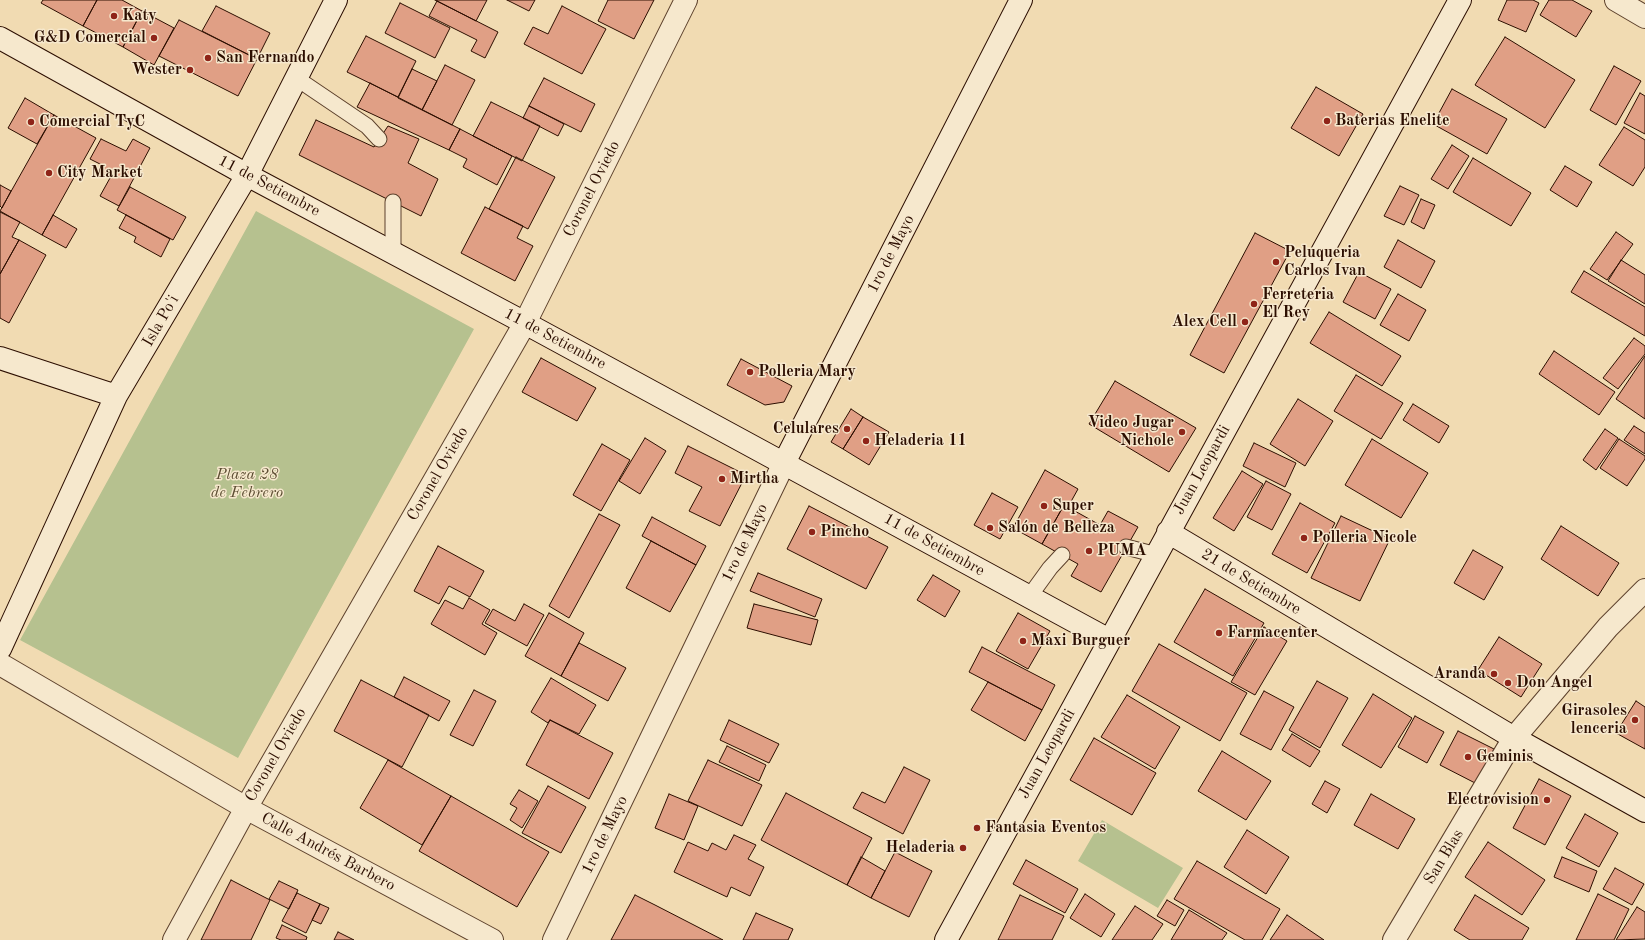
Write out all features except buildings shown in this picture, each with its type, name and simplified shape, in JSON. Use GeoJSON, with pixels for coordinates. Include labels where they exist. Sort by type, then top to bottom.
{"type":"FeatureCollection","features":[{"type":"Feature","properties":{"kind":"street","name":"Isla Po'i"},"geometry":{"type":"LineString","coordinates":[[0,649],[116,396],[246,175],[336,0]]}},
{"type":"Feature","properties":{"kind":"street","name":"Coronel Oviedo"},"geometry":{"type":"LineString","coordinates":[[174,940],[246,808],[525,322],[686,0]]}},
{"type":"Feature","properties":{"kind":"street","name":"1ro de Mayo"},"geometry":{"type":"LineString","coordinates":[[554,940],[784,463],[1021,0]]}},
{"type":"Feature","properties":{"kind":"street","name":"Juan Leopardi"},"geometry":{"type":"LineString","coordinates":[[946,940],[1459,0]]}},
{"type":"Feature","properties":{"kind":"street"},"geometry":{"type":"LineString","coordinates":[[1616,0],[1645,17]]}},
{"type":"Feature","properties":{"kind":"street","name":"11 de Setiembre"},"geometry":{"type":"LineString","coordinates":[[0,38],[246,175],[525,322],[1109,640]]}},
{"type":"Feature","properties":{"kind":"street"},"geometry":{"type":"LineString","coordinates":[[0,358],[116,396]]}},
{"type":"Feature","properties":{"kind":"street","name":"21 de Setiembre"},"geometry":{"type":"LineString","coordinates":[[1168,532],[1514,738],[1645,811]]}},
{"type":"Feature","properties":{"kind":"street","name":"San Blas"},"geometry":{"type":"LineString","coordinates":[[1394,940],[1514,738],[1608,627],[1645,590]]}},
{"type":"Feature","properties":{"kind":"street","name":"Calle Andrés Barbero"},"geometry":{"type":"LineString","coordinates":[[0,664],[246,808],[492,940]]}},
{"type":"Feature","properties":{"kind":"lane"},"geometry":{"type":"LineString","coordinates":[[296,78],[367,126],[379,139]]}},
{"type":"Feature","properties":{"kind":"lane"},"geometry":{"type":"LineString","coordinates":[[393,202],[393,252]]}},
{"type":"Feature","properties":{"kind":"lane"},"geometry":{"type":"LineString","coordinates":[[1126,547],[1157,555]]}},
{"type":"Feature","properties":{"kind":"lane"},"geometry":{"type":"LineString","coordinates":[[1029,596],[1062,555]]}},
{"type":"Feature","properties":{"kind":"green space","name":"Plaza 28 de Febrero"},"geometry":{"type":"Polygon","coordinates":[[[256,211],[474,329],[238,758],[20,640],[256,211]]]}},
{"type":"Feature","properties":{"kind":"green space"},"geometry":{"type":"Polygon","coordinates":[[[1102,820],[1183,868],[1158,908],[1078,861],[1102,820]]]}},
{"type":"Feature","properties":{"kind":"place","name":"Katy"},"geometry":{"type":"Point","coordinates":[114,16]}},
{"type":"Feature","properties":{"kind":"place","name":"G&D Comercial"},"geometry":{"type":"Point","coordinates":[154,38]}},
{"type":"Feature","properties":{"kind":"place","name":"San Fernando"},"geometry":{"type":"Point","coordinates":[208,58]}},
{"type":"Feature","properties":{"kind":"place","name":"Wester"},"geometry":{"type":"Point","coordinates":[190,70]}},
{"type":"Feature","properties":{"kind":"place","name":"Baterias Enelite"},"geometry":{"type":"Point","coordinates":[1327,121]}},
{"type":"Feature","properties":{"kind":"place","name":"Comercial TyC"},"geometry":{"type":"Point","coordinates":[31,122]}},
{"type":"Feature","properties":{"kind":"place","name":"City Market"},"geometry":{"type":"Point","coordinates":[49,173]}},
{"type":"Feature","properties":{"kind":"place","name":"Peluqueria Carlos Ivan"},"geometry":{"type":"Point","coordinates":[1276,262]}},
{"type":"Feature","properties":{"kind":"place","name":"Ferreteria El Rey"},"geometry":{"type":"Point","coordinates":[1254,304]}},
{"type":"Feature","properties":{"kind":"place","name":"Alex Cell"},"geometry":{"type":"Point","coordinates":[1245,322]}},
{"type":"Feature","properties":{"kind":"place","name":"Polleria Mary"},"geometry":{"type":"Point","coordinates":[750,372]}},
{"type":"Feature","properties":{"kind":"place","name":"Celulares"},"geometry":{"type":"Point","coordinates":[847,429]}},
{"type":"Feature","properties":{"kind":"place","name":"Video Jugar Nichole"},"geometry":{"type":"Point","coordinates":[1182,432]}},
{"type":"Feature","properties":{"kind":"place","name":"Heladeria 11"},"geometry":{"type":"Point","coordinates":[866,441]}},
{"type":"Feature","properties":{"kind":"place","name":"Mirtha"},"geometry":{"type":"Point","coordinates":[722,479]}},
{"type":"Feature","properties":{"kind":"place","name":"Super"},"geometry":{"type":"Point","coordinates":[1044,506]}},
{"type":"Feature","properties":{"kind":"place","name":"Salón de Belleza"},"geometry":{"type":"Point","coordinates":[990,528]}},
{"type":"Feature","properties":{"kind":"place","name":"Pincho"},"geometry":{"type":"Point","coordinates":[812,532]}},
{"type":"Feature","properties":{"kind":"place","name":"Polleria Nicole"},"geometry":{"type":"Point","coordinates":[1304,538]}},
{"type":"Feature","properties":{"kind":"place","name":"PUMA"},"geometry":{"type":"Point","coordinates":[1089,551]}},
{"type":"Feature","properties":{"kind":"place","name":"Farmacenter"},"geometry":{"type":"Point","coordinates":[1219,633]}},
{"type":"Feature","properties":{"kind":"place","name":"Maxi Burguer"},"geometry":{"type":"Point","coordinates":[1023,641]}},
{"type":"Feature","properties":{"kind":"place","name":"Aranda"},"geometry":{"type":"Point","coordinates":[1494,674]}},
{"type":"Feature","properties":{"kind":"place","name":"Don Angel"},"geometry":{"type":"Point","coordinates":[1508,683]}},
{"type":"Feature","properties":{"kind":"place","name":"Girasoles lenceria"},"geometry":{"type":"Point","coordinates":[1635,720]}},
{"type":"Feature","properties":{"kind":"place","name":"Geminis"},"geometry":{"type":"Point","coordinates":[1468,757]}},
{"type":"Feature","properties":{"kind":"place","name":"Electrovision"},"geometry":{"type":"Point","coordinates":[1547,800]}},
{"type":"Feature","properties":{"kind":"place","name":"Fantasia Eventos"},"geometry":{"type":"Point","coordinates":[977,828]}},
{"type":"Feature","properties":{"kind":"place","name":"Heladeria"},"geometry":{"type":"Point","coordinates":[963,848]}}]}
